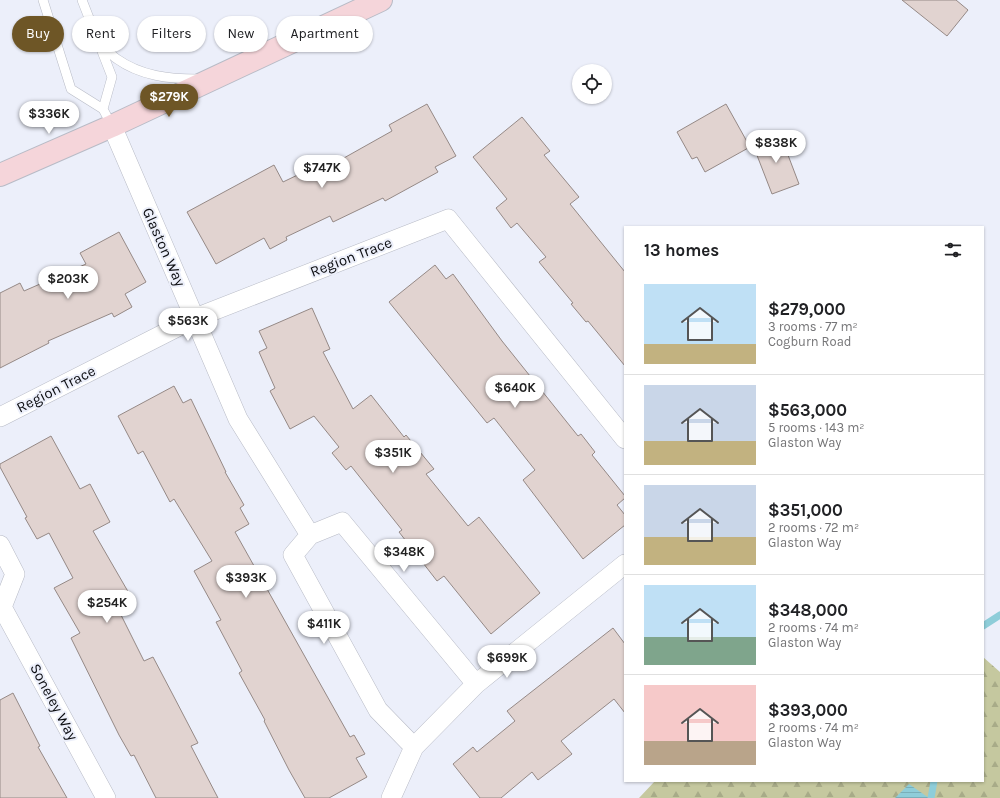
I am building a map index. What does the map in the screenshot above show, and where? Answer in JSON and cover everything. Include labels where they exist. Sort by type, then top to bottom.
[{"type":"street","points":[[0,175],[107,118],[211,79],[381,0]]},
{"type":"street","name":"Glaston Way","points":[[107,118],[238,420],[310,535]]},
{"type":"street","name":"Region Trace","points":[[0,417],[195,318],[448,219],[624,438]]},
{"type":"street","points":[[414,747],[378,710],[293,555],[310,535],[342,522],[476,684]]},
{"type":"street","name":"Soneley Way","points":[[0,545],[15,574],[1,606],[106,798]]},
{"type":"street","points":[[391,798],[414,747],[476,684],[624,565]]},
{"type":"lane","points":[[43,0],[71,89],[107,118]]},
{"type":"lane","points":[[82,0],[88,16]]},
{"type":"lane","points":[[102,52],[112,78],[107,118]]},
{"type":"lane","points":[[110,52],[116,59],[146,74],[175,79],[211,79]]},
{"type":"green space","points":[[984,658],[1000,672],[1000,798],[639,798],[654,782],[984,782]]},
{"type":"water","points":[[909,784],[929,798],[895,798]]},
{"type":"building","points":[[902,0],[956,0],[968,10],[947,36]]},
{"type":"building","points":[[427,104],[456,156],[435,167],[438,172],[385,201],[383,198],[333,222],[330,216],[286,237],[287,240],[270,249],[264,238],[216,264],[187,212],[274,165],[283,182],[333,158],[335,163],[392,131],[389,125]]},
{"type":"building","points":[[726,104],[750,147],[705,172],[697,157],[692,159],[677,132]]},
{"type":"building","points":[[522,117],[550,151],[544,155],[579,197],[570,204],[624,271],[624,365],[588,321],[586,322],[571,304],[573,303],[539,262],[546,257],[517,223],[511,228],[496,208],[507,199],[473,157]]},
{"type":"building","points":[[780,134],[799,184],[772,194],[753,145]]},
{"type":"building","points":[[119,232],[146,282],[125,294],[132,307],[114,317],[112,313],[48,341],[49,343],[0,368],[0,293],[20,283],[24,291],[86,264],[80,253]]},
{"type":"building","points":[[435,265],[446,279],[453,274],[502,341],[578,436],[581,434],[595,452],[592,455],[624,495],[624,499],[617,505],[624,514],[624,526],[583,559],[523,480],[535,470],[494,418],[487,423],[389,302]]},
{"type":"building","points":[[312,308],[330,349],[323,352],[353,409],[371,395],[404,437],[406,435],[434,469],[426,474],[468,526],[479,517],[540,593],[491,634],[444,576],[437,581],[399,532],[402,530],[351,466],[346,470],[332,453],[339,447],[314,416],[290,429],[270,391],[275,388],[259,352],[267,348],[259,331]]},
{"type":"building","points":[[174,386],[183,403],[191,399],[225,472],[244,505],[240,508],[249,524],[235,532],[350,737],[354,735],[365,754],[356,758],[367,777],[329,798],[305,798],[289,770],[264,721],[265,720],[239,673],[242,671],[216,622],[221,620],[194,571],[212,561],[174,499],[170,502],[143,451],[138,454],[118,416]]},
{"type":"building","points":[[51,436],[80,489],[90,484],[110,522],[93,531],[130,595],[115,603],[144,661],[153,657],[198,743],[191,746],[218,798],[156,798],[134,755],[131,756],[119,735],[71,638],[80,633],[54,588],[73,578],[49,533],[37,539],[0,467],[0,464]]},
{"type":"building","points":[[613,628],[624,643],[624,712],[614,699],[561,741],[572,754],[538,780],[532,772],[501,798],[480,798],[453,764],[473,747],[477,752],[515,721],[507,711]]},
{"type":"building","points":[[13,693],[40,746],[38,747],[67,798],[0,798],[0,700]]},
{"type":"waterway","points":[[984,625],[1000,615]]},
{"type":"waterway","points":[[931,798],[934,782]]}]
